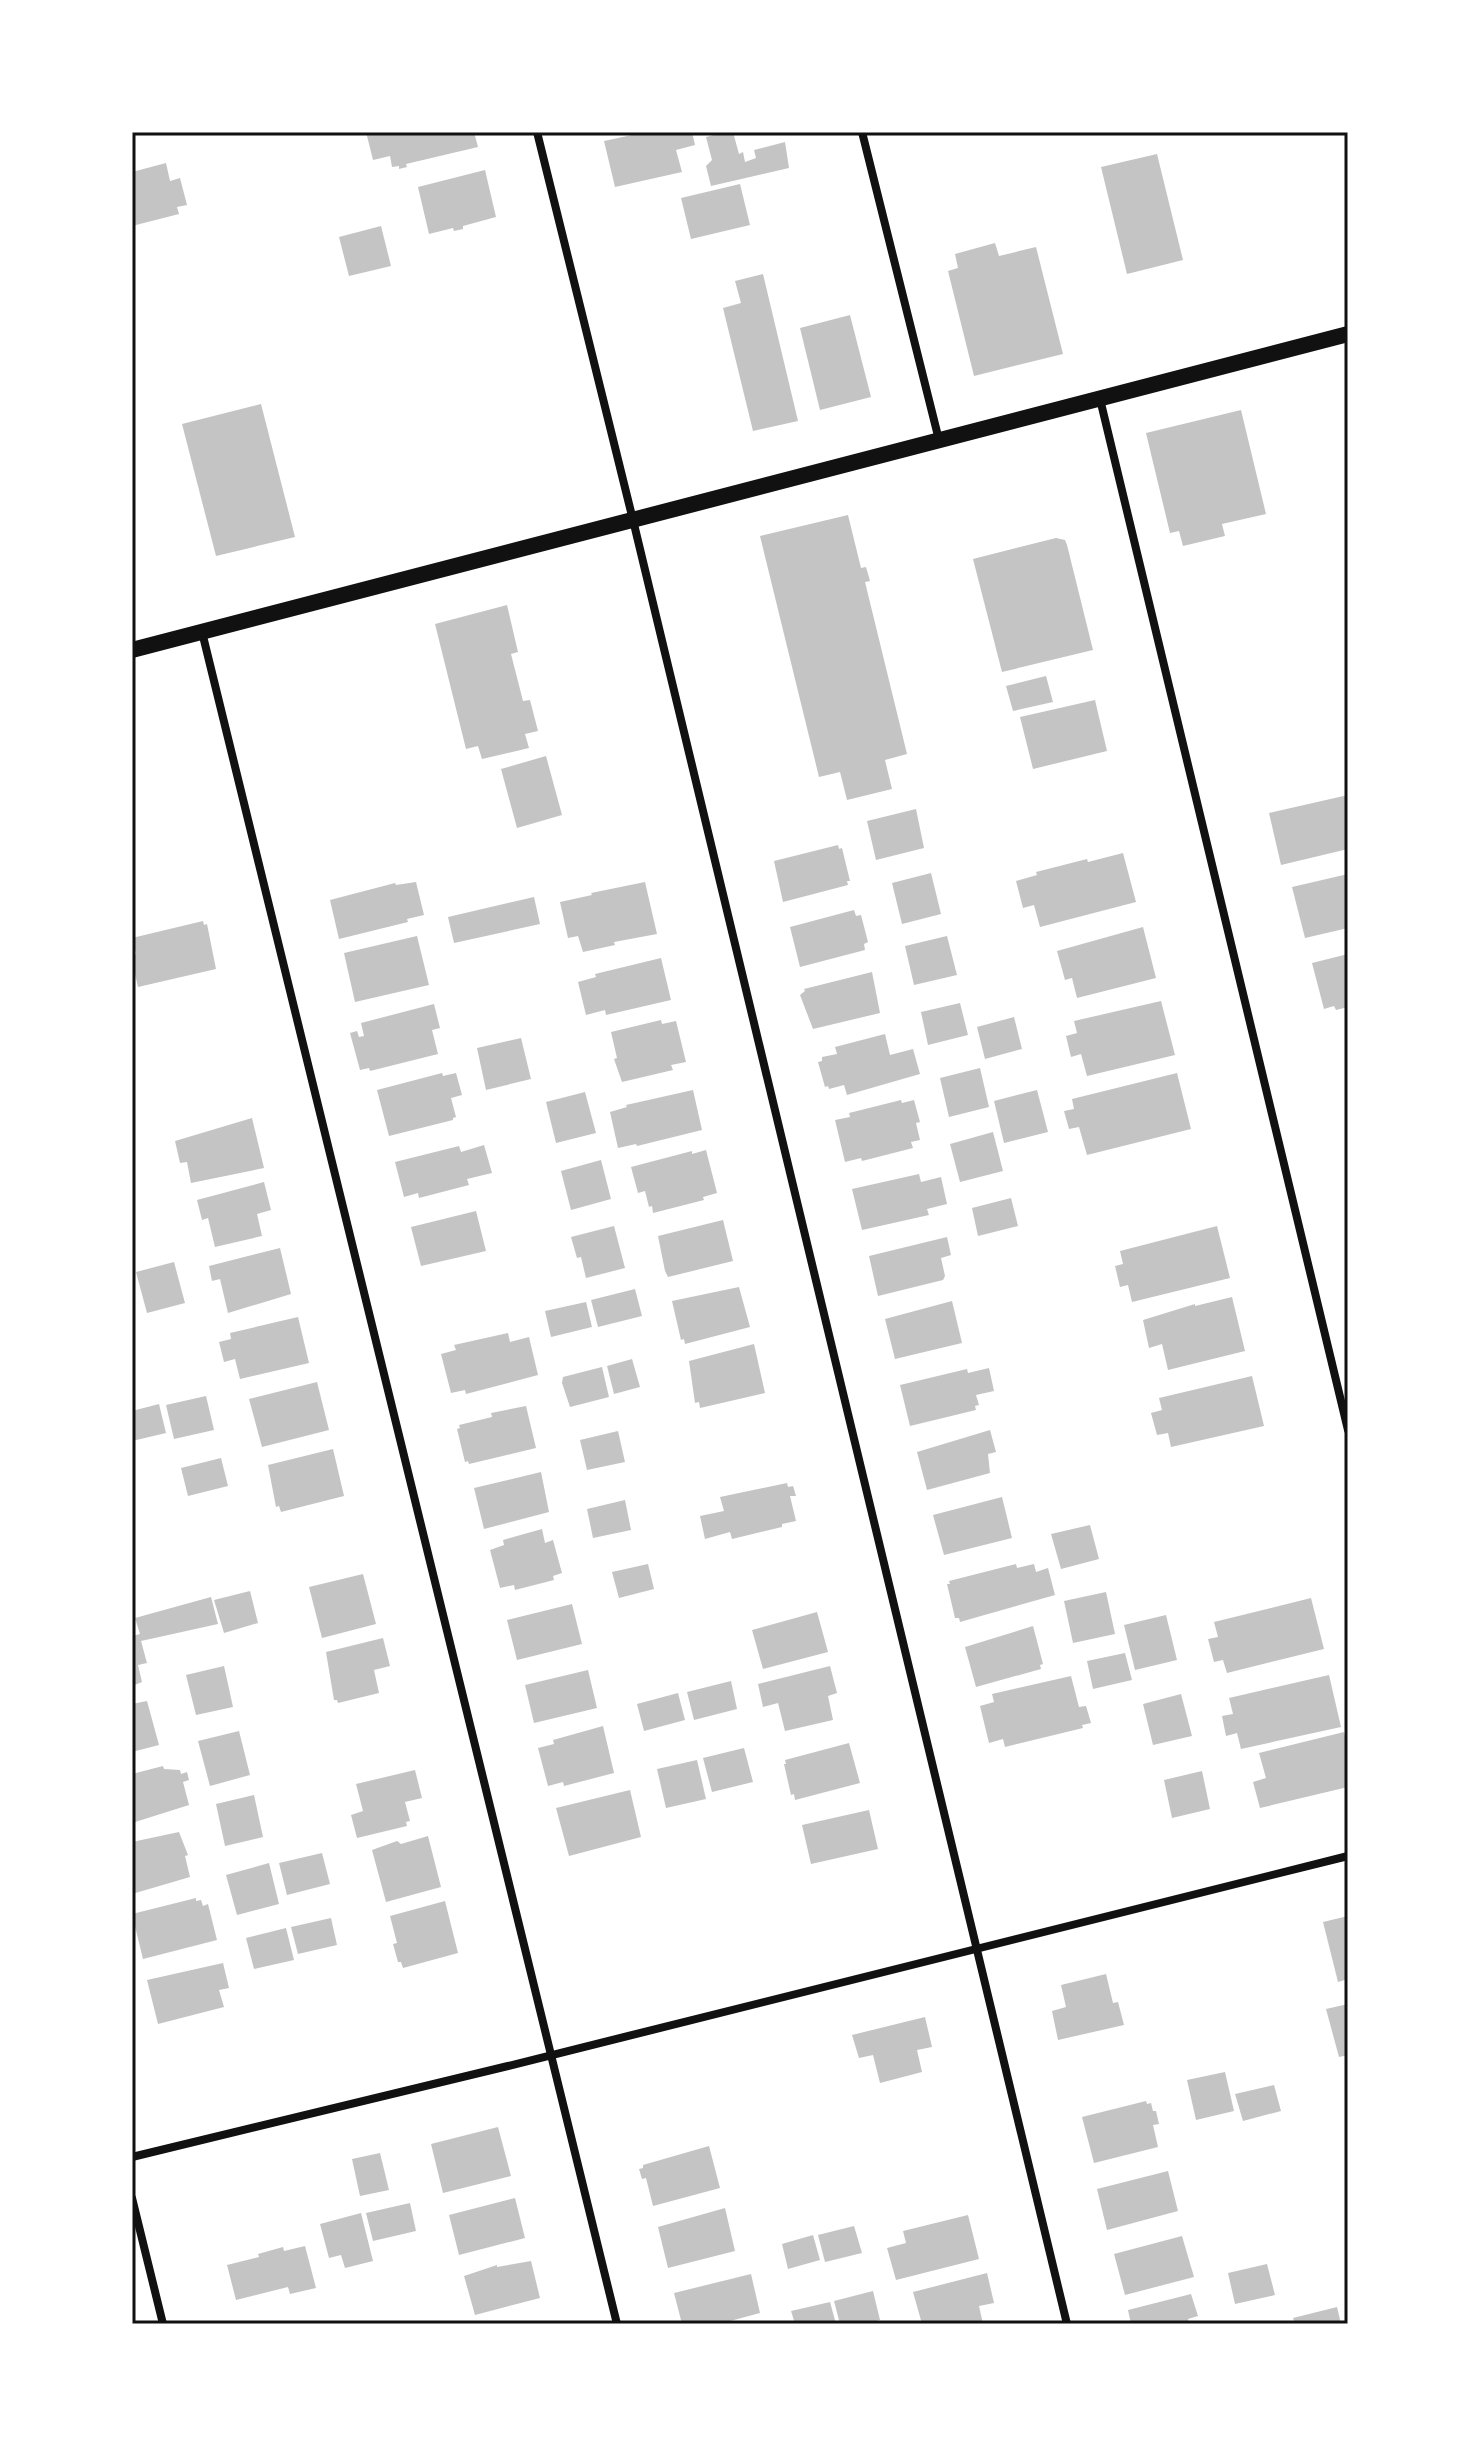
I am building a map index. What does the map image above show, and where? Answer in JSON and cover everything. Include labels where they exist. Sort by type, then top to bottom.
[{"type":"main road","points":[[132,650],[1348,334]]},
{"type":"street","points":[[537,132],[1067,2324]]},
{"type":"street","points":[[862,132],[939,440]]},
{"type":"street","points":[[1100,399],[1348,1430]]},
{"type":"street","points":[[202,632],[617,2324]]},
{"type":"street","points":[[132,2157],[551,2056],[1348,1856]]},
{"type":"street","points":[[132,2198],[163,2324]]},
{"type":"building","points":[[366,132],[474,132],[478,147],[406,164],[407,167],[399,169],[399,166],[392,167],[390,156],[373,160]]},
{"type":"building","points":[[646,132],[692,132],[695,145],[676,150],[682,172],[615,187],[604,141]]},
{"type":"building","points":[[733,132],[739,154],[743,152],[745,162],[756,158],[754,150],[785,142],[789,168],[711,186],[706,166],[712,160],[706,137]]},
{"type":"building","points":[[1157,154],[1183,260],[1127,274],[1101,167]]},
{"type":"building","points":[[166,163],[170,181],[180,178],[187,205],[177,207],[179,214],[132,226],[132,172]]},
{"type":"building","points":[[485,170],[496,217],[463,226],[463,229],[454,231],[453,228],[429,234],[418,187]]},
{"type":"building","points":[[740,184],[750,225],[691,239],[681,198]]},
{"type":"building","points":[[381,226],[391,266],[349,276],[339,237]]},
{"type":"building","points":[[995,243],[999,256],[1036,247],[1063,354],[974,376],[948,271],[958,268],[955,254]]},
{"type":"building","points":[[763,274],[798,421],[753,431],[723,308],[741,303],[735,281]]},
{"type":"building","points":[[850,315],[871,397],[820,410],[800,328]]},
{"type":"building","points":[[261,404],[295,537],[216,556],[182,424]]},
{"type":"building","points":[[1241,410],[1266,514],[1222,524],[1225,536],[1183,546],[1179,531],[1170,533],[1146,433]]},
{"type":"building","points":[[848,515],[861,568],[866,567],[870,581],[865,582],[907,754],[885,760],[892,789],[847,800],[840,772],[819,777],[760,536]]},
{"type":"building","points":[[1056,538],[1065,540],[1067,545],[1093,650],[1002,672],[973,559]]},
{"type":"building","points":[[507,605],[518,652],[511,654],[523,701],[530,700],[538,731],[525,734],[529,748],[482,759],[478,746],[466,749],[435,624]]},
{"type":"building","points":[[1046,676],[1053,702],[1013,711],[1006,686]]},
{"type":"building","points":[[1095,700],[1107,751],[1033,769],[1020,717]]},
{"type":"building","points":[[546,756],[562,815],[517,828],[501,769]]},
{"type":"building","points":[[1348,795],[1348,849],[1281,865],[1269,813]]},
{"type":"building","points":[[916,809],[924,848],[876,860],[867,821]]},
{"type":"building","points":[[838,845],[839,849],[842,848],[850,881],[847,881],[848,885],[783,902],[774,861]]},
{"type":"building","points":[[1123,853],[1136,902],[1040,927],[1034,905],[1023,908],[1016,881],[1037,875],[1036,872]]},
{"type":"building","points":[[931,873],[941,914],[902,924],[892,883]]},
{"type":"building","points":[[1348,874],[1348,928],[1305,938],[1292,887]]},
{"type":"building","points":[[416,882],[424,915],[339,939],[330,900],[395,883]]},
{"type":"building","points":[[645,882],[657,934],[583,952],[578,936],[568,938],[560,902]]},
{"type":"building","points":[[534,897],[540,924],[454,943],[448,917]]},
{"type":"building","points":[[854,910],[856,916],[861,915],[868,942],[864,944],[865,950],[800,967],[790,927]]},
{"type":"building","points":[[203,921],[204,925],[207,924],[216,969],[138,987],[132,961],[132,955],[136,954],[132,938]]},
{"type":"building","points":[[1143,927],[1156,978],[1077,998],[1072,978],[1065,980],[1057,951]]},
{"type":"building","points":[[417,936],[429,985],[355,1002],[344,953]]},
{"type":"building","points":[[947,936],[957,975],[914,985],[905,946]]},
{"type":"building","points":[[1348,954],[1348,1007],[1324,1009],[1312,963]]},
{"type":"building","points":[[661,958],[671,1000],[606,1015],[605,1010],[586,1015],[578,982],[596,977],[595,974]]},
{"type":"building","points":[[872,972],[880,1013],[813,1029],[800,995],[804,989]]},
{"type":"building","points":[[1161,1001],[1175,1055],[1087,1076],[1081,1054],[1071,1057],[1066,1036],[1077,1033],[1074,1021]]},
{"type":"building","points":[[960,1003],[968,1035],[928,1045],[921,1012]]},
{"type":"building","points":[[434,1004],[440,1028],[432,1030],[438,1054],[370,1071],[369,1068],[360,1070],[350,1033],[357,1031],[359,1037],[364,1036],[361,1023]]},
{"type":"building","points":[[1014,1017],[1022,1049],[985,1059],[977,1027]]},
{"type":"building","points":[[661,1020],[662,1024],[676,1021],[686,1062],[671,1065],[673,1070],[622,1082],[614,1059],[617,1058],[611,1032]]},
{"type":"building","points":[[885,1034],[890,1055],[913,1049],[920,1074],[847,1095],[844,1085],[829,1089],[825,1087],[818,1062],[822,1061],[822,1057],[837,1054],[835,1047]]},
{"type":"building","points":[[521,1038],[531,1079],[486,1090],[477,1048]]},
{"type":"building","points":[[980,1068],[989,1107],[949,1117],[940,1078]]},
{"type":"building","points":[[442,1073],[443,1076],[456,1073],[462,1095],[451,1098],[456,1117],[389,1136],[377,1090]]},
{"type":"building","points":[[1177,1073],[1191,1129],[1087,1155],[1079,1127],[1069,1129],[1064,1111],[1074,1109],[1072,1099]]},
{"type":"building","points":[[693,1090],[702,1130],[618,1148],[610,1112],[626,1105]]},
{"type":"building","points":[[1037,1090],[1048,1132],[1004,1143],[994,1101]]},
{"type":"building","points":[[585,1092],[596,1133],[556,1143],[546,1102]]},
{"type":"building","points":[[901,1100],[902,1103],[914,1100],[920,1122],[916,1123],[920,1140],[911,1142],[913,1148],[862,1161],[861,1158],[845,1162],[835,1120],[850,1117],[849,1113]]},
{"type":"building","points":[[252,1118],[264,1168],[191,1183],[187,1162],[180,1163],[175,1141]]},
{"type":"building","points":[[993,1132],[1003,1171],[960,1182],[950,1144]]},
{"type":"building","points":[[484,1145],[492,1173],[467,1179],[469,1185],[419,1198],[418,1193],[404,1197],[395,1162],[459,1146],[461,1152]]},
{"type":"building","points":[[706,1150],[717,1193],[703,1197],[704,1200],[653,1213],[645,1191],[638,1193],[631,1167]]},
{"type":"building","points":[[601,1160],[611,1199],[571,1210],[561,1171]]},
{"type":"building","points":[[919,1174],[921,1182],[941,1177],[947,1204],[927,1209],[929,1215],[862,1230],[852,1189]]},
{"type":"building","points":[[264,1182],[271,1210],[257,1214],[262,1236],[215,1247],[208,1218],[202,1220],[197,1200]]},
{"type":"building","points":[[1011,1198],[1018,1226],[978,1236],[972,1208]]},
{"type":"building","points":[[476,1211],[486,1251],[421,1266],[411,1227]]},
{"type":"building","points":[[723,1220],[733,1261],[668,1277],[658,1236]]},
{"type":"building","points":[[614,1226],[625,1268],[586,1278],[581,1257],[577,1258],[571,1237]]},
{"type":"building","points":[[1217,1226],[1230,1278],[1132,1302],[1128,1285],[1120,1287],[1115,1266],[1123,1264],[1120,1251]]},
{"type":"building","points":[[947,1237],[951,1255],[941,1258],[943,1280],[878,1296],[869,1256]]},
{"type":"building","points":[[280,1248],[291,1294],[228,1313],[220,1279],[212,1281],[209,1266]]},
{"type":"building","points":[[174,1262],[185,1303],[147,1313],[136,1272]]},
{"type":"building","points":[[739,1287],[750,1327],[685,1344],[684,1339],[681,1340],[672,1301]]},
{"type":"building","points":[[635,1289],[642,1316],[598,1327],[591,1300]]},
{"type":"building","points":[[1232,1297],[1245,1351],[1168,1370],[1162,1344],[1149,1348],[1143,1320],[1195,1304]]},
{"type":"building","points":[[952,1301],[962,1343],[895,1359],[885,1319]]},
{"type":"building","points":[[586,1302],[592,1327],[551,1337],[545,1311]]},
{"type":"building","points":[[298,1317],[309,1363],[240,1379],[235,1359],[224,1362],[219,1342],[231,1339],[230,1333]]},
{"type":"building","points":[[508,1333],[510,1342],[529,1337],[538,1375],[466,1394],[465,1390],[451,1393],[441,1354],[456,1350],[454,1345]]},
{"type":"building","points":[[754,1344],[765,1393],[700,1408],[699,1402],[695,1403],[689,1361]]},
{"type":"building","points":[[632,1359],[640,1387],[614,1394],[607,1366]]},
{"type":"building","points":[[602,1367],[609,1397],[570,1407],[563,1377]]},
{"type":"building","points":[[989,1368],[994,1391],[976,1395],[979,1405],[975,1406],[976,1410],[910,1426],[900,1385],[967,1369],[968,1373]]},
{"type":"building","points":[[1252,1376],[1264,1426],[1171,1447],[1168,1433],[1157,1435],[1151,1413],[1162,1410],[1159,1398]]},
{"type":"building","points":[[317,1382],[329,1430],[262,1447],[249,1399]]},
{"type":"building","points":[[206,1396],[214,1430],[174,1439],[166,1405]]},
{"type":"building","points":[[159,1404],[166,1433],[132,1441],[132,1411]]},
{"type":"building","points":[[526,1406],[536,1448],[469,1464],[465,1462],[457,1429],[459,1425],[492,1417],[491,1413]]},
{"type":"building","points":[[990,1430],[996,1452],[988,1454],[990,1473],[927,1490],[917,1452]]},
{"type":"building","points":[[618,1431],[625,1462],[587,1470],[580,1440]]},
{"type":"building","points":[[333,1449],[344,1496],[281,1512],[279,1506],[276,1507],[268,1465]]},
{"type":"building","points":[[221,1458],[228,1486],[188,1496],[181,1468]]},
{"type":"building","points":[[541,1472],[549,1512],[484,1529],[474,1488]]},
{"type":"building","points":[[787,1483],[788,1487],[793,1486],[796,1496],[790,1496],[796,1521],[732,1539],[730,1532],[705,1539],[700,1516],[724,1511],[720,1497]]},
{"type":"building","points":[[1002,1497],[1012,1538],[944,1555],[933,1515]]},
{"type":"building","points":[[625,1500],[631,1530],[593,1538],[587,1509]]},
{"type":"building","points":[[1090,1525],[1099,1559],[1061,1569],[1051,1534]]},
{"type":"building","points":[[542,1529],[545,1543],[553,1540],[562,1573],[553,1576],[554,1580],[515,1590],[514,1585],[500,1588],[490,1550],[504,1545],[503,1540]]},
{"type":"building","points":[[648,1564],[654,1589],[619,1598],[612,1572]]},
{"type":"building","points":[[1016,1564],[1017,1568],[1034,1564],[1036,1572],[1048,1568],[1055,1595],[960,1622],[959,1618],[955,1618],[947,1584],[950,1584],[949,1581]]},
{"type":"building","points":[[363,1574],[376,1624],[322,1638],[309,1587]]},
{"type":"building","points":[[250,1591],[258,1623],[224,1633],[214,1600]]},
{"type":"building","points":[[1106,1592],[1115,1634],[1073,1643],[1064,1601]]},
{"type":"building","points":[[211,1597],[218,1624],[141,1641],[147,1663],[138,1665],[142,1682],[132,1686],[132,1636],[140,1634],[135,1618]]},
{"type":"building","points":[[1311,1598],[1324,1649],[1227,1673],[1223,1660],[1214,1662],[1208,1639],[1218,1637],[1214,1622]]},
{"type":"building","points":[[572,1604],[582,1644],[517,1660],[507,1620]]},
{"type":"building","points":[[817,1612],[828,1652],[763,1669],[752,1630]]},
{"type":"building","points":[[1166,1615],[1177,1660],[1135,1670],[1124,1625]]},
{"type":"building","points":[[1033,1626],[1043,1664],[1040,1665],[1041,1669],[976,1687],[965,1647]]},
{"type":"building","points":[[383,1638],[390,1666],[374,1670],[379,1693],[338,1703],[334,1700],[326,1652]]},
{"type":"building","points":[[1125,1653],[1132,1680],[1093,1689],[1087,1661]]},
{"type":"building","points":[[224,1666],[233,1707],[196,1715],[186,1675]]},
{"type":"building","points":[[830,1666],[837,1693],[828,1696],[833,1720],[785,1731],[778,1703],[763,1707],[758,1684]]},
{"type":"building","points":[[588,1670],[597,1708],[534,1723],[525,1685]]},
{"type":"building","points":[[1329,1675],[1341,1727],[1241,1749],[1237,1733],[1226,1736],[1222,1716],[1233,1714],[1229,1698]]},
{"type":"building","points":[[1071,1676],[1079,1707],[1086,1706],[1091,1723],[1082,1725],[1083,1728],[1005,1747],[1003,1739],[989,1743],[980,1706],[994,1702],[992,1694]]},
{"type":"building","points":[[731,1681],[737,1709],[694,1720],[687,1692]]},
{"type":"building","points":[[678,1693],[685,1720],[644,1731],[637,1704]]},
{"type":"building","points":[[1181,1694],[1192,1736],[1153,1745],[1143,1704]]},
{"type":"building","points":[[147,1701],[159,1745],[132,1752],[132,1704]]},
{"type":"building","points":[[603,1726],[614,1773],[564,1786],[563,1782],[548,1786],[538,1748],[554,1744],[553,1740]]},
{"type":"building","points":[[239,1731],[250,1775],[210,1786],[198,1741]]},
{"type":"building","points":[[1344,1732],[1348,1748],[1348,1787],[1260,1808],[1253,1782],[1266,1778],[1259,1753]]},
{"type":"building","points":[[849,1743],[860,1783],[795,1800],[794,1794],[791,1795],[785,1760]]},
{"type":"building","points":[[744,1748],[753,1782],[712,1792],[703,1758]]},
{"type":"building","points":[[697,1760],[706,1799],[666,1808],[657,1769]]},
{"type":"building","points":[[163,1766],[164,1769],[180,1770],[181,1774],[187,1772],[189,1780],[183,1782],[189,1805],[132,1823],[132,1774]]},
{"type":"building","points":[[415,1770],[422,1798],[405,1802],[410,1821],[406,1822],[407,1826],[357,1838],[351,1815],[363,1811],[356,1784]]},
{"type":"building","points":[[1202,1771],[1210,1809],[1172,1818],[1164,1780]]},
{"type":"building","points":[[630,1790],[641,1837],[569,1856],[556,1808]]},
{"type":"building","points":[[254,1795],[263,1837],[225,1846],[216,1804]]},
{"type":"building","points":[[869,1810],[878,1849],[811,1864],[802,1825]]},
{"type":"building","points":[[179,1832],[188,1855],[185,1856],[190,1877],[132,1894],[132,1842]]},
{"type":"building","points":[[428,1836],[441,1887],[386,1902],[372,1850],[397,1841],[401,1844]]},
{"type":"building","points":[[322,1853],[330,1884],[287,1895],[279,1863]]},
{"type":"building","points":[[269,1863],[279,1904],[237,1915],[226,1875]]},
{"type":"building","points":[[196,1898],[196,1901],[201,1900],[203,1906],[208,1904],[217,1940],[143,1959],[132,1914]]},
{"type":"building","points":[[445,1901],[458,1953],[403,1968],[393,1944],[397,1943],[390,1916]]},
{"type":"building","points":[[1348,1916],[1348,1979],[1338,1982],[1323,1922]]},
{"type":"building","points":[[331,1918],[337,1945],[298,1954],[291,1927]]},
{"type":"building","points":[[286,1928],[294,1960],[254,1969],[246,1938]]},
{"type":"building","points":[[223,1963],[229,1988],[219,1990],[224,2007],[158,2024],[147,1980]]},
{"type":"building","points":[[1106,1974],[1113,2003],[1118,2002],[1124,2025],[1058,2040],[1052,2011],[1066,2007],[1061,1985]]},
{"type":"building","points":[[1348,2004],[1348,2055],[1339,2057],[1326,2009]]},
{"type":"building","points":[[925,2017],[932,2047],[917,2050],[922,2072],[880,2083],[873,2055],[859,2058],[852,2035]]},
{"type":"building","points":[[1225,2072],[1234,2111],[1196,2120],[1187,2080]]},
{"type":"building","points":[[1274,2085],[1281,2111],[1243,2121],[1235,2094]]},
{"type":"building","points":[[1146,2101],[1156,2111],[1159,2124],[1153,2125],[1158,2147],[1094,2163],[1082,2117]]},
{"type":"building","points":[[498,2127],[511,2176],[443,2193],[431,2144]]},
{"type":"building","points":[[709,2146],[720,2188],[653,2206],[646,2178],[642,2179],[639,2169],[643,2165]]},
{"type":"building","points":[[380,2153],[389,2190],[360,2196],[352,2159]]},
{"type":"building","points":[[1168,2171],[1178,2211],[1107,2230],[1097,2189]]},
{"type":"building","points":[[515,2198],[525,2238],[459,2255],[449,2215]]},
{"type":"building","points":[[410,2203],[416,2231],[373,2241],[366,2213]]},
{"type":"building","points":[[725,2208],[735,2251],[668,2268],[658,2227]]},
{"type":"building","points":[[361,2213],[373,2261],[345,2268],[341,2255],[329,2258],[320,2224]]},
{"type":"building","points":[[968,2215],[979,2259],[896,2280],[887,2248],[906,2243],[903,2231]]},
{"type":"building","points":[[854,2226],[862,2253],[825,2262],[818,2235]]},
{"type":"building","points":[[813,2235],[820,2260],[788,2269],[782,2244]]},
{"type":"building","points":[[1182,2236],[1194,2277],[1125,2295],[1114,2254]]},
{"type":"building","points":[[305,2246],[316,2288],[290,2294],[288,2287],[236,2300],[227,2265],[283,2247],[284,2251]]},
{"type":"building","points":[[531,2261],[540,2298],[475,2315],[464,2276],[497,2265]]},
{"type":"building","points":[[1267,2264],[1275,2295],[1235,2304],[1228,2273]]},
{"type":"building","points":[[987,2273],[994,2303],[979,2306],[983,2324],[922,2324],[913,2292]]},
{"type":"building","points":[[751,2274],[760,2313],[719,2324],[682,2324],[674,2293]]},
{"type":"building","points":[[873,2291],[880,2320],[865,2324],[840,2324],[834,2301]]},
{"type":"building","points":[[1191,2294],[1198,2316],[1188,2319],[1189,2324],[1131,2324],[1128,2310]]},
{"type":"building","points":[[830,2302],[836,2324],[795,2324],[791,2311]]},
{"type":"building","points":[[1337,2307],[1341,2324],[1295,2324],[1293,2318]]}]
